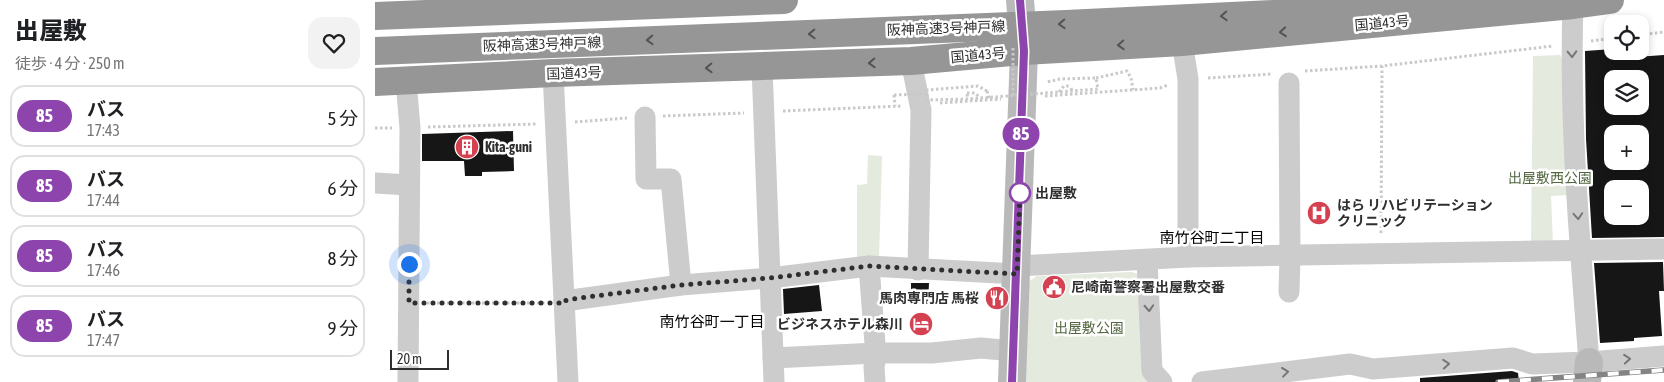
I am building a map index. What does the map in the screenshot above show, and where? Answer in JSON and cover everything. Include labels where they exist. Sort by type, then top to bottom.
[{"type":"highway","points":[[375,14],[681,0]]},
{"type":"highway","points":[[375,14],[783,0]]},
{"type":"highway","name":"阪神高速3号神戸線","points":[[375,51],[1066,24],[1518,0]]},
{"type":"highway","name":"国道43号","points":[[375,82],[553,73],[911,62],[1024,51],[1182,42],[1610,0]]},
{"type":"street","points":[[1013,382],[1024,51],[1021,0]]},
{"type":"street","points":[[1573,5],[1575,185],[1588,372]]},
{"type":"street","points":[[1182,42],[1188,79],[1188,257]]},
{"type":"street","points":[[911,62],[921,110],[918,270]]},
{"type":"street","points":[[763,67],[774,382]]},
{"type":"street","points":[[553,73],[568,382]]},
{"type":"street","points":[[1289,76],[1289,292]]},
{"type":"street","points":[[406,81],[410,128],[408,382]]},
{"type":"street","points":[[645,117],[646,179],[671,179],[681,285]]},
{"type":"street","points":[[375,183],[409,184]]},
{"type":"street","points":[[564,302],[681,285],[770,278],[869,266],[918,270],[1017,270],[1188,257],[1664,249]]},
{"type":"street","points":[[1147,260],[1152,371],[1162,382]]},
{"type":"street","points":[[869,266],[876,353],[874,367],[875,382]]},
{"type":"street","points":[[773,358],[876,353],[932,353],[981,348],[1013,351]]},
{"type":"street","points":[[1202,382],[1349,364],[1373,369],[1513,358],[1532,364],[1588,372],[1664,356]]},
{"type":"path","points":[[1649,34],[1664,32]]},
{"type":"path","points":[[1160,88],[1188,79],[1289,76],[1604,39]]},
{"type":"path","points":[[1381,254],[1382,66]]},
{"type":"path","points":[[1047,82],[1060,79],[1096,78],[1127,72],[1131,78],[1133,90]]},
{"type":"path","points":[[990,100],[987,91],[978,86],[927,90],[927,100],[968,99],[980,98],[1059,92],[1071,88],[1098,89],[1096,78]]},
{"type":"path","points":[[968,99],[967,93],[975,92],[980,98]]},
{"type":"path","points":[[895,106],[894,95],[927,94]]},
{"type":"path","points":[[409,303],[564,302]]},
{"type":"green space","name":"出屋敷西公園","points":[[1560,55],[1564,62],[1568,195],[1551,196],[1553,243],[1531,244],[1533,56]]},
{"type":"green space","points":[[868,155],[882,156],[879,260],[857,260],[857,185],[867,184]]},
{"type":"green space","name":"出屋敷公園","points":[[1132,272],[1138,274],[1152,382],[1023,382],[1028,282],[1037,276]]},
{"type":"building","points":[[1604,50],[1604,60],[1649,60],[1649,56],[1664,55],[1664,237],[1592,238],[1586,139],[1585,51]]},
{"type":"building","name":"Kita-guni","points":[[513,131],[514,171],[482,172],[482,176],[465,176],[464,161],[422,161],[422,134]]},
{"type":"building","points":[[1663,262],[1664,291],[1659,291],[1662,336],[1634,338],[1634,341],[1600,343],[1594,263]]},
{"type":"building","points":[[911,283],[929,283],[928,304],[911,303]]},
{"type":"building","points":[[819,285],[822,311],[784,314],[783,289]]},
{"type":"building","points":[[1512,371],[1518,373],[1519,382],[1420,382],[1420,378]]},
{"type":"railway","points":[[1498,382],[1664,370]]},
{"type":"bus line","name":"85","points":[[1012,382],[1024,51],[1020,0]]},
{"type":"place","name":"Kita-guni","points":[[467,147]]},
{"type":"place","name":"出屋敷","points":[[1020,193]]},
{"type":"place","name":"はら リハビリテーション クリニック","points":[[1319,213]]},
{"type":"place","name":"尼崎南警察署出屋敷交番","points":[[1054,287]]},
{"type":"place","name":"馬肉専門店 馬桜","points":[[997,298]]},
{"type":"place","name":"ビジネスホテル森川","points":[[921,324]]},
{"type":"district","name":"南竹谷町二丁目","points":[[1212,238]]},
{"type":"district","name":"南竹谷町一丁目","points":[[712,322]]},
{"type":"route","points":[[409,264],[409,303],[564,303],[564,301],[572,299],[681,285],[770,278],[869,266],[1017,274],[1020,193]]}]
